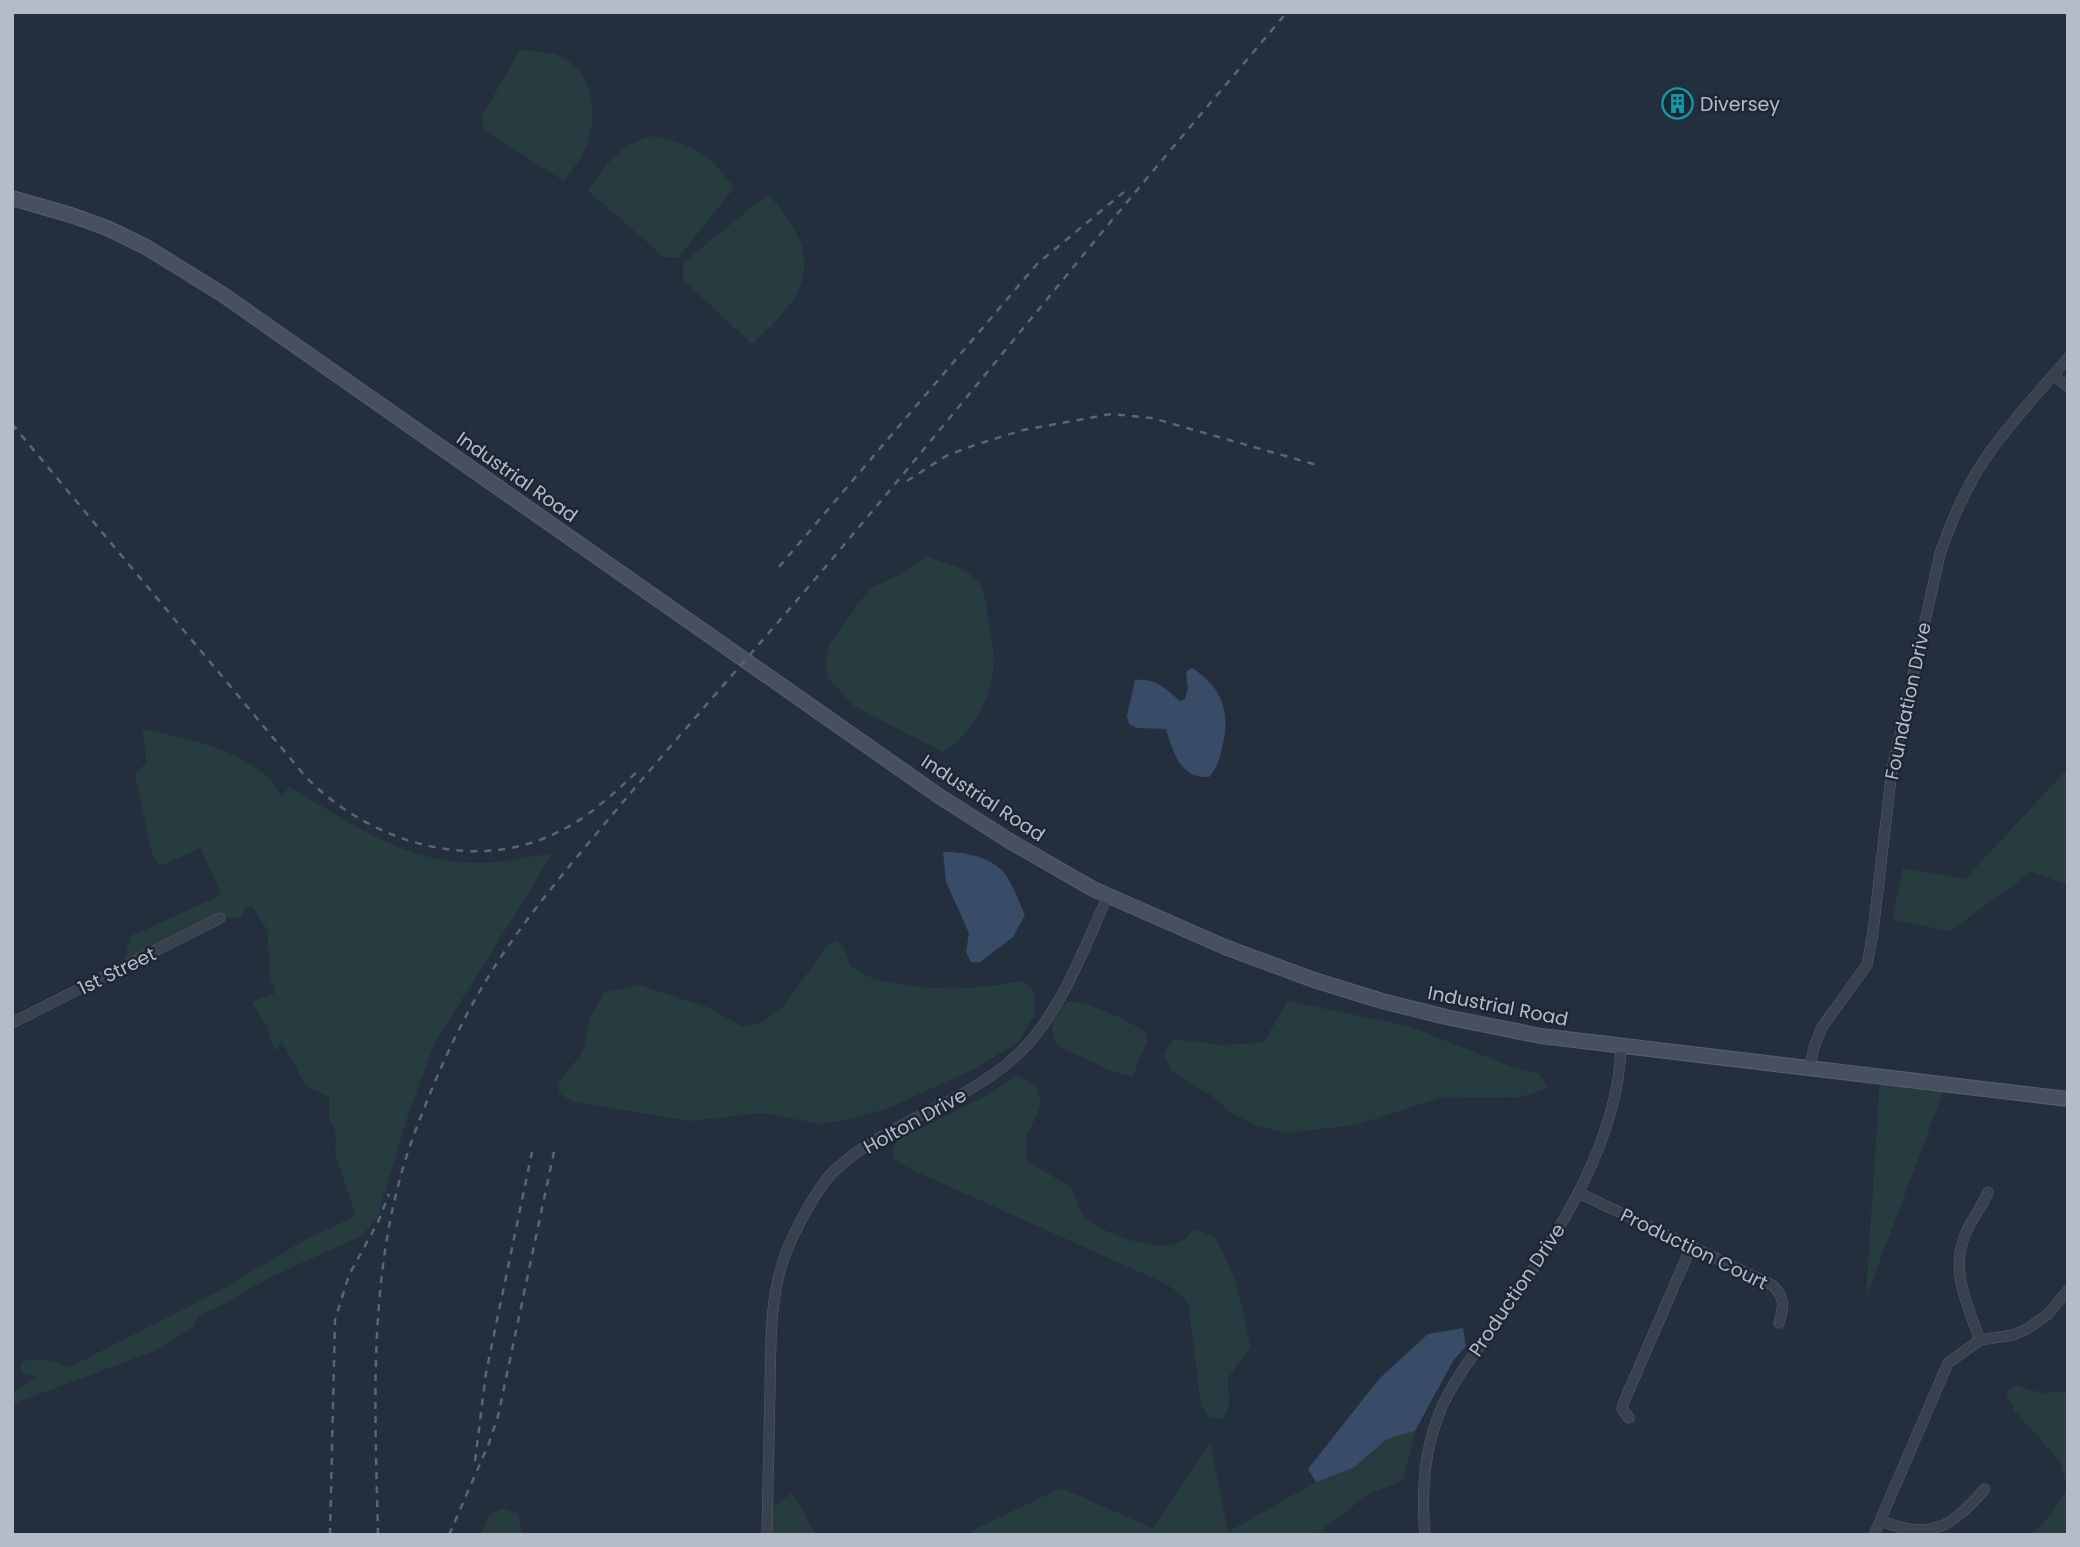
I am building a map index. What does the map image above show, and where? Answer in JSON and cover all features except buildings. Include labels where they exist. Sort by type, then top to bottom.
[{"type":"main road","name":"Industrial Road","points":[[12,198],[104,227],[146,247],[222,294],[939,796],[1008,840],[1108,896],[1225,947],[1314,979],[1382,1000],[1510,1030],[1621,1046],[2068,1099]]},
{"type":"street","name":"Foundation Drive","points":[[1810,1067],[1814,1046],[1822,1027],[1867,965],[1892,770],[1940,554],[1950,527],[1983,463],[2068,358]]},
{"type":"street","points":[[2053,375],[2068,387]]},
{"type":"street","name":"Holton Drive","points":[[767,1535],[772,1315],[782,1266],[800,1223],[834,1171],[879,1137],[979,1085],[1017,1055],[1042,1026],[1059,997],[1108,896]]},
{"type":"street","name":"1st Street","points":[[12,1023],[220,918]]},
{"type":"street","name":"Production Drive","points":[[1425,1535],[1424,1477],[1440,1411],[1458,1377],[1549,1246],[1579,1193],[1610,1110],[1621,1067],[1621,1046]]},
{"type":"street","points":[[1980,1340],[1960,1281],[1959,1261],[1965,1234],[1989,1192]]},
{"type":"street","name":"Production Court","points":[[1579,1193],[1772,1285],[1780,1292],[1783,1306],[1779,1322]]},
{"type":"street","points":[[1629,1418],[1622,1409],[1623,1404],[1691,1247]]},
{"type":"street","points":[[1874,1535],[1941,1375],[1956,1355],[1980,1340],[2013,1335],[2027,1329],[2048,1314],[2068,1290]]},
{"type":"street","points":[[1881,1521],[1903,1530],[1928,1530],[1956,1519],[1985,1489]]},
{"type":"green space","points":[[520,50],[548,53],[563,58],[573,65],[587,84],[592,108],[590,132],[583,154],[564,181],[484,130],[482,116]]},
{"type":"green space","points":[[652,136],[700,152],[717,166],[734,188],[679,257],[664,257],[588,191],[614,156],[630,145]]},
{"type":"green space","points":[[768,194],[786,216],[798,237],[804,255],[804,273],[788,307],[752,344],[683,280],[683,263]]},
{"type":"green space","points":[[927,557],[962,569],[979,583],[986,603],[994,653],[990,687],[979,713],[963,735],[943,752],[854,706],[828,678],[826,662],[829,645],[869,589],[897,576]]},
{"type":"green space","points":[[143,729],[226,752],[256,767],[269,778],[282,796],[289,787],[378,838],[425,856],[477,863],[553,853],[435,1043],[409,1112],[377,1217],[363,1235],[269,1278],[199,1315],[194,1327],[152,1352],[12,1404],[12,1392],[38,1377],[22,1373],[21,1363],[40,1360],[70,1367],[219,1291],[305,1240],[356,1216],[335,1154],[336,1133],[329,1117],[329,1097],[306,1086],[281,1040],[274,1051],[267,1026],[252,1002],[275,993],[269,973],[268,931],[253,907],[244,907],[242,917],[220,918],[132,963],[125,956],[131,936],[221,895],[201,848],[160,866],[153,857],[135,776],[146,762]]},
{"type":"green space","points":[[2068,768],[2068,885],[2031,872],[1950,931],[1892,920],[1903,868],[1965,879]]},
{"type":"green space","points":[[836,940],[844,948],[850,966],[868,976],[897,984],[950,988],[1022,981],[1034,991],[1036,1013],[1017,1043],[976,1068],[889,1108],[846,1120],[821,1124],[762,1113],[691,1121],[573,1102],[559,1093],[558,1083],[583,1051],[591,1016],[605,992],[640,985],[707,1007],[741,1026],[761,1023],[781,1009],[826,948]]},
{"type":"green space","points":[[1288,1001],[1408,1026],[1510,1066],[1539,1074],[1548,1088],[1520,1097],[1440,1098],[1355,1125],[1287,1133],[1255,1125],[1232,1113],[1211,1095],[1171,1070],[1164,1053],[1174,1039],[1220,1045],[1263,1043]]},
{"type":"green space","points":[[1067,1002],[1097,1008],[1146,1032],[1147,1041],[1133,1076],[1106,1069],[1060,1046],[1052,1029],[1059,1011]]},
{"type":"green space","points":[[1018,1075],[1037,1088],[1041,1105],[1026,1138],[1026,1159],[1071,1189],[1080,1211],[1089,1221],[1113,1234],[1155,1245],[1180,1242],[1193,1229],[1214,1236],[1238,1290],[1250,1347],[1228,1378],[1229,1407],[1222,1419],[1210,1418],[1201,1405],[1188,1304],[1180,1293],[1162,1282],[910,1169],[894,1159],[892,1148],[899,1139],[980,1099]]},
{"type":"green space","points":[[1880,1076],[1946,1085],[1866,1298]]},
{"type":"green space","points":[[2015,1385],[2042,1393],[2068,1391],[2068,1535],[2032,1535],[2052,1514],[2067,1487],[2060,1462],[2014,1410],[2006,1393]]},
{"type":"green space","points":[[1415,1431],[1403,1481],[1370,1493],[1315,1535],[972,1535],[971,1531],[1061,1488],[1153,1528],[1210,1443],[1228,1532],[1316,1482],[1353,1468],[1387,1439]]},
{"type":"green space","points":[[792,1493],[816,1535],[767,1535],[768,1510]]},
{"type":"green space","points":[[502,1508],[518,1515],[524,1535],[479,1535],[489,1516]]},
{"type":"water","points":[[1192,668],[1211,684],[1225,713],[1222,748],[1209,777],[1199,776],[1184,768],[1175,754],[1166,729],[1137,728],[1129,724],[1127,716],[1135,680],[1155,682],[1180,701],[1185,699],[1188,688],[1186,672]]},
{"type":"water","points":[[943,852],[977,856],[999,868],[1011,884],[1025,915],[1013,937],[980,962],[971,962],[966,952],[969,933],[946,882]]},
{"type":"water","points":[[1463,1328],[1466,1346],[1453,1361],[1415,1431],[1387,1439],[1353,1468],[1316,1482],[1308,1469],[1379,1379],[1428,1334]]},
{"type":"railway","points":[[378,1535],[377,1337],[387,1239],[411,1143],[453,1042],[484,984],[528,918],[578,856],[858,529],[1287,12]]},
{"type":"railway","points":[[779,567],[1037,264],[1124,192]]},
{"type":"railway","points":[[907,481],[946,456],[972,446],[1023,430],[1111,414],[1152,418],[1317,465]]},
{"type":"railway","points":[[12,424],[305,776],[330,799],[358,818],[388,833],[421,844],[454,850],[488,851],[522,846],[554,834],[588,814],[639,770]]},
{"type":"railway","points":[[449,1535],[498,1416],[555,1147]]},
{"type":"railway","points":[[475,1461],[486,1373],[532,1152]]},
{"type":"railway","points":[[330,1535],[335,1320],[349,1275],[378,1222],[389,1194]]},
{"type":"place","name":"Diversey","points":[[1677,104]]}]
